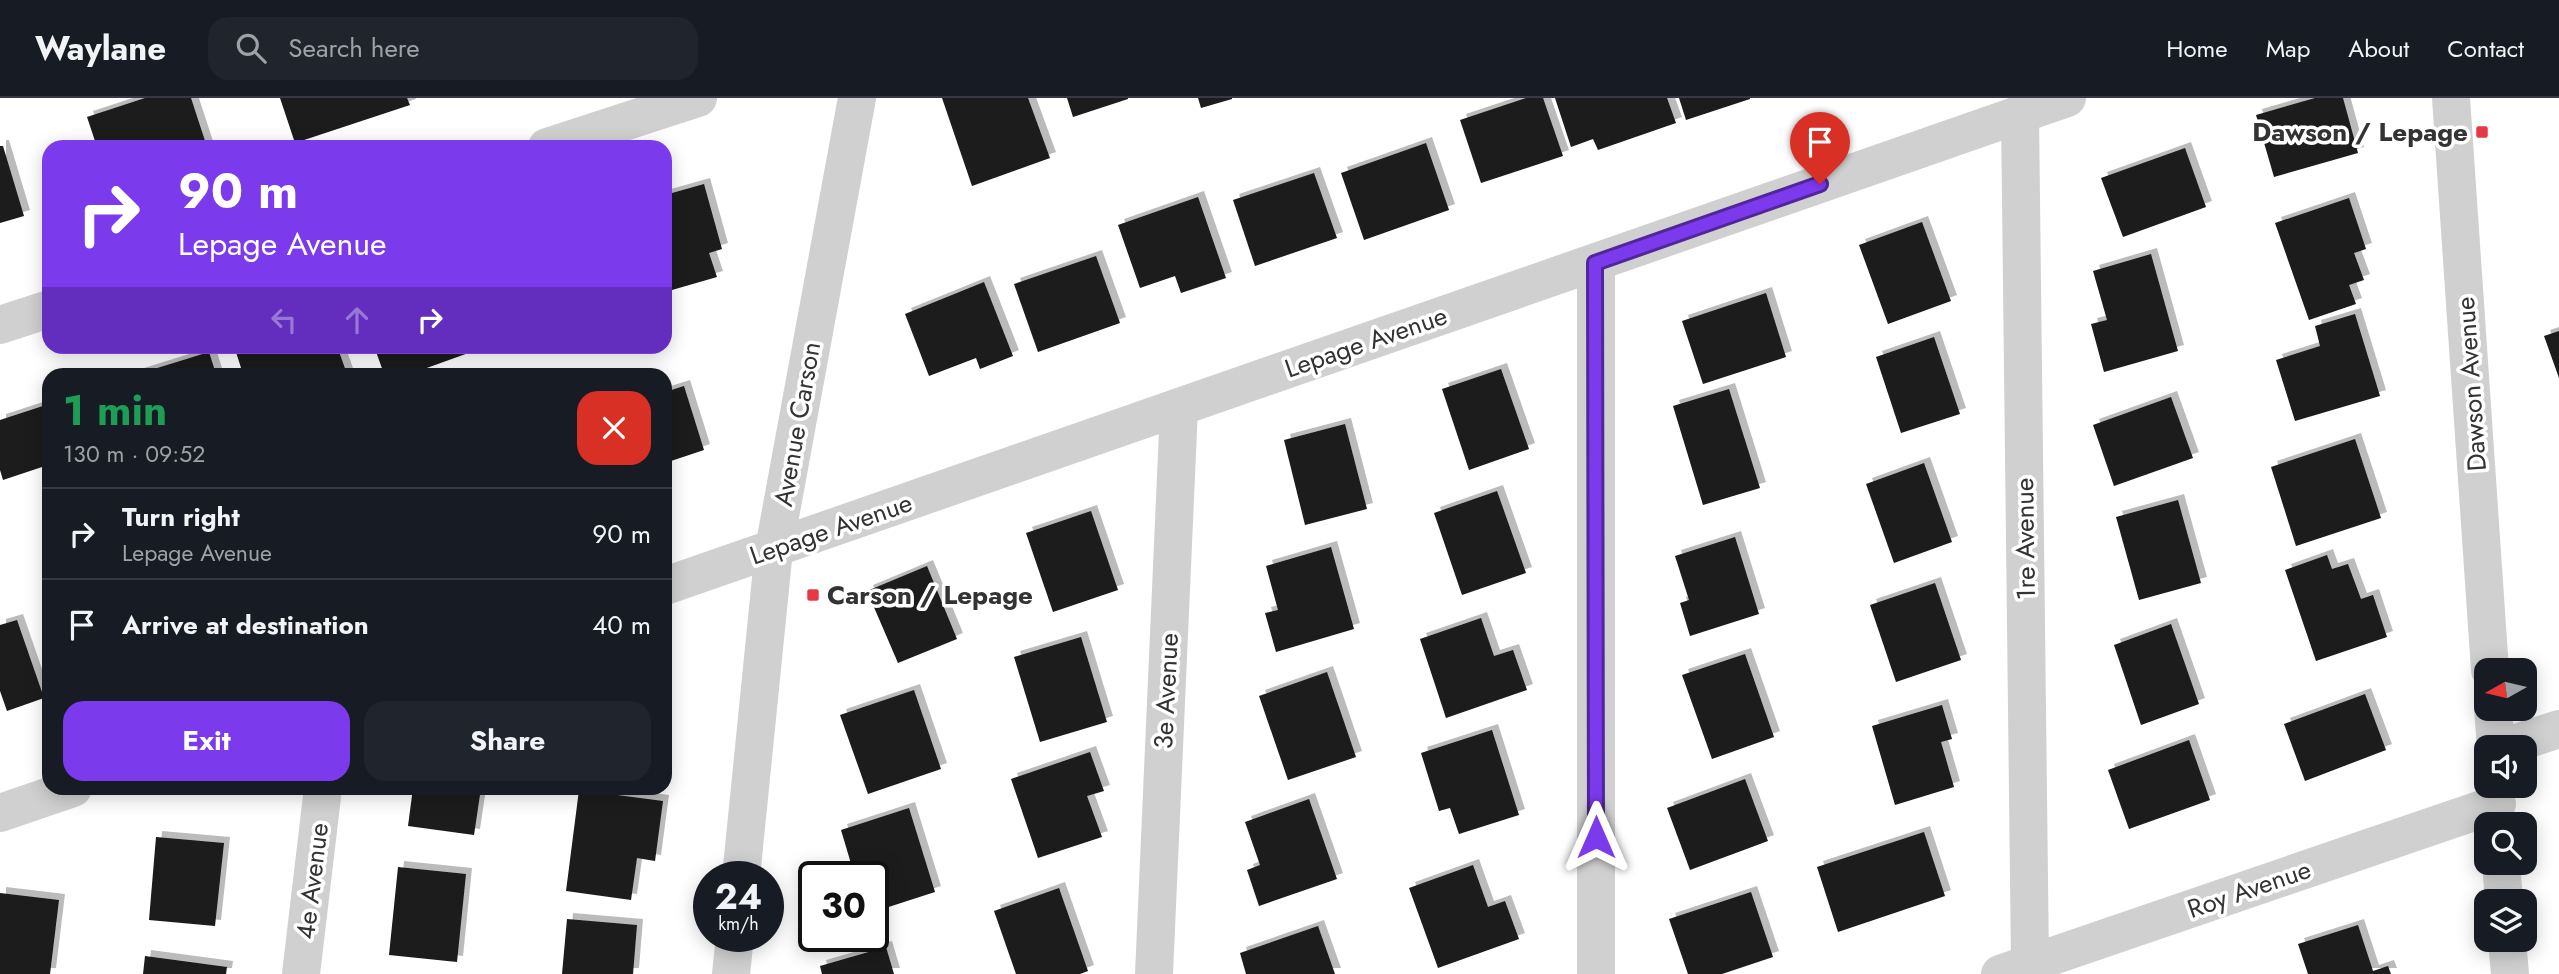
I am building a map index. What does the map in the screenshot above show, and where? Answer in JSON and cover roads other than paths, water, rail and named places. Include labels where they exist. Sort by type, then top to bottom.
[{"type":"street","points":[[569,140],[698,98]]},
{"type":"street","name":"Avenue Carson","points":[[743,861],[774,549],[857,98]]},
{"type":"street","name":"Lepage Avenue","points":[[672,584],[2067,98]]},
{"type":"street","name":"Dawson Avenue","points":[[2451,98],[2489,658]]},
{"type":"street","name":"1re Avenue","points":[[2015,969],[2020,114]]},
{"type":"street","points":[[1595,263],[1597,974]]},
{"type":"street","points":[[0,325],[42,311]]},
{"type":"street","name":"3e Avenue","points":[[1154,974],[1179,408]]},
{"type":"street","points":[[2537,736],[2559,729]]},
{"type":"street","points":[[0,813],[53,795]]},
{"type":"street","name":"4e Avenue","points":[[301,974],[322,795]]},
{"type":"street","name":"Roy Avenue","points":[[2015,969],[2497,805]]},
{"type":"street","points":[[731,974],[733,952]]},
{"type":"street","points":[[2508,952],[2510,974]]},
{"type":"place","name":"Dawson / Lepage","points":[[2482,132]]},
{"type":"place","name":"Carson / Lepage","points":[[813,595]]}]
